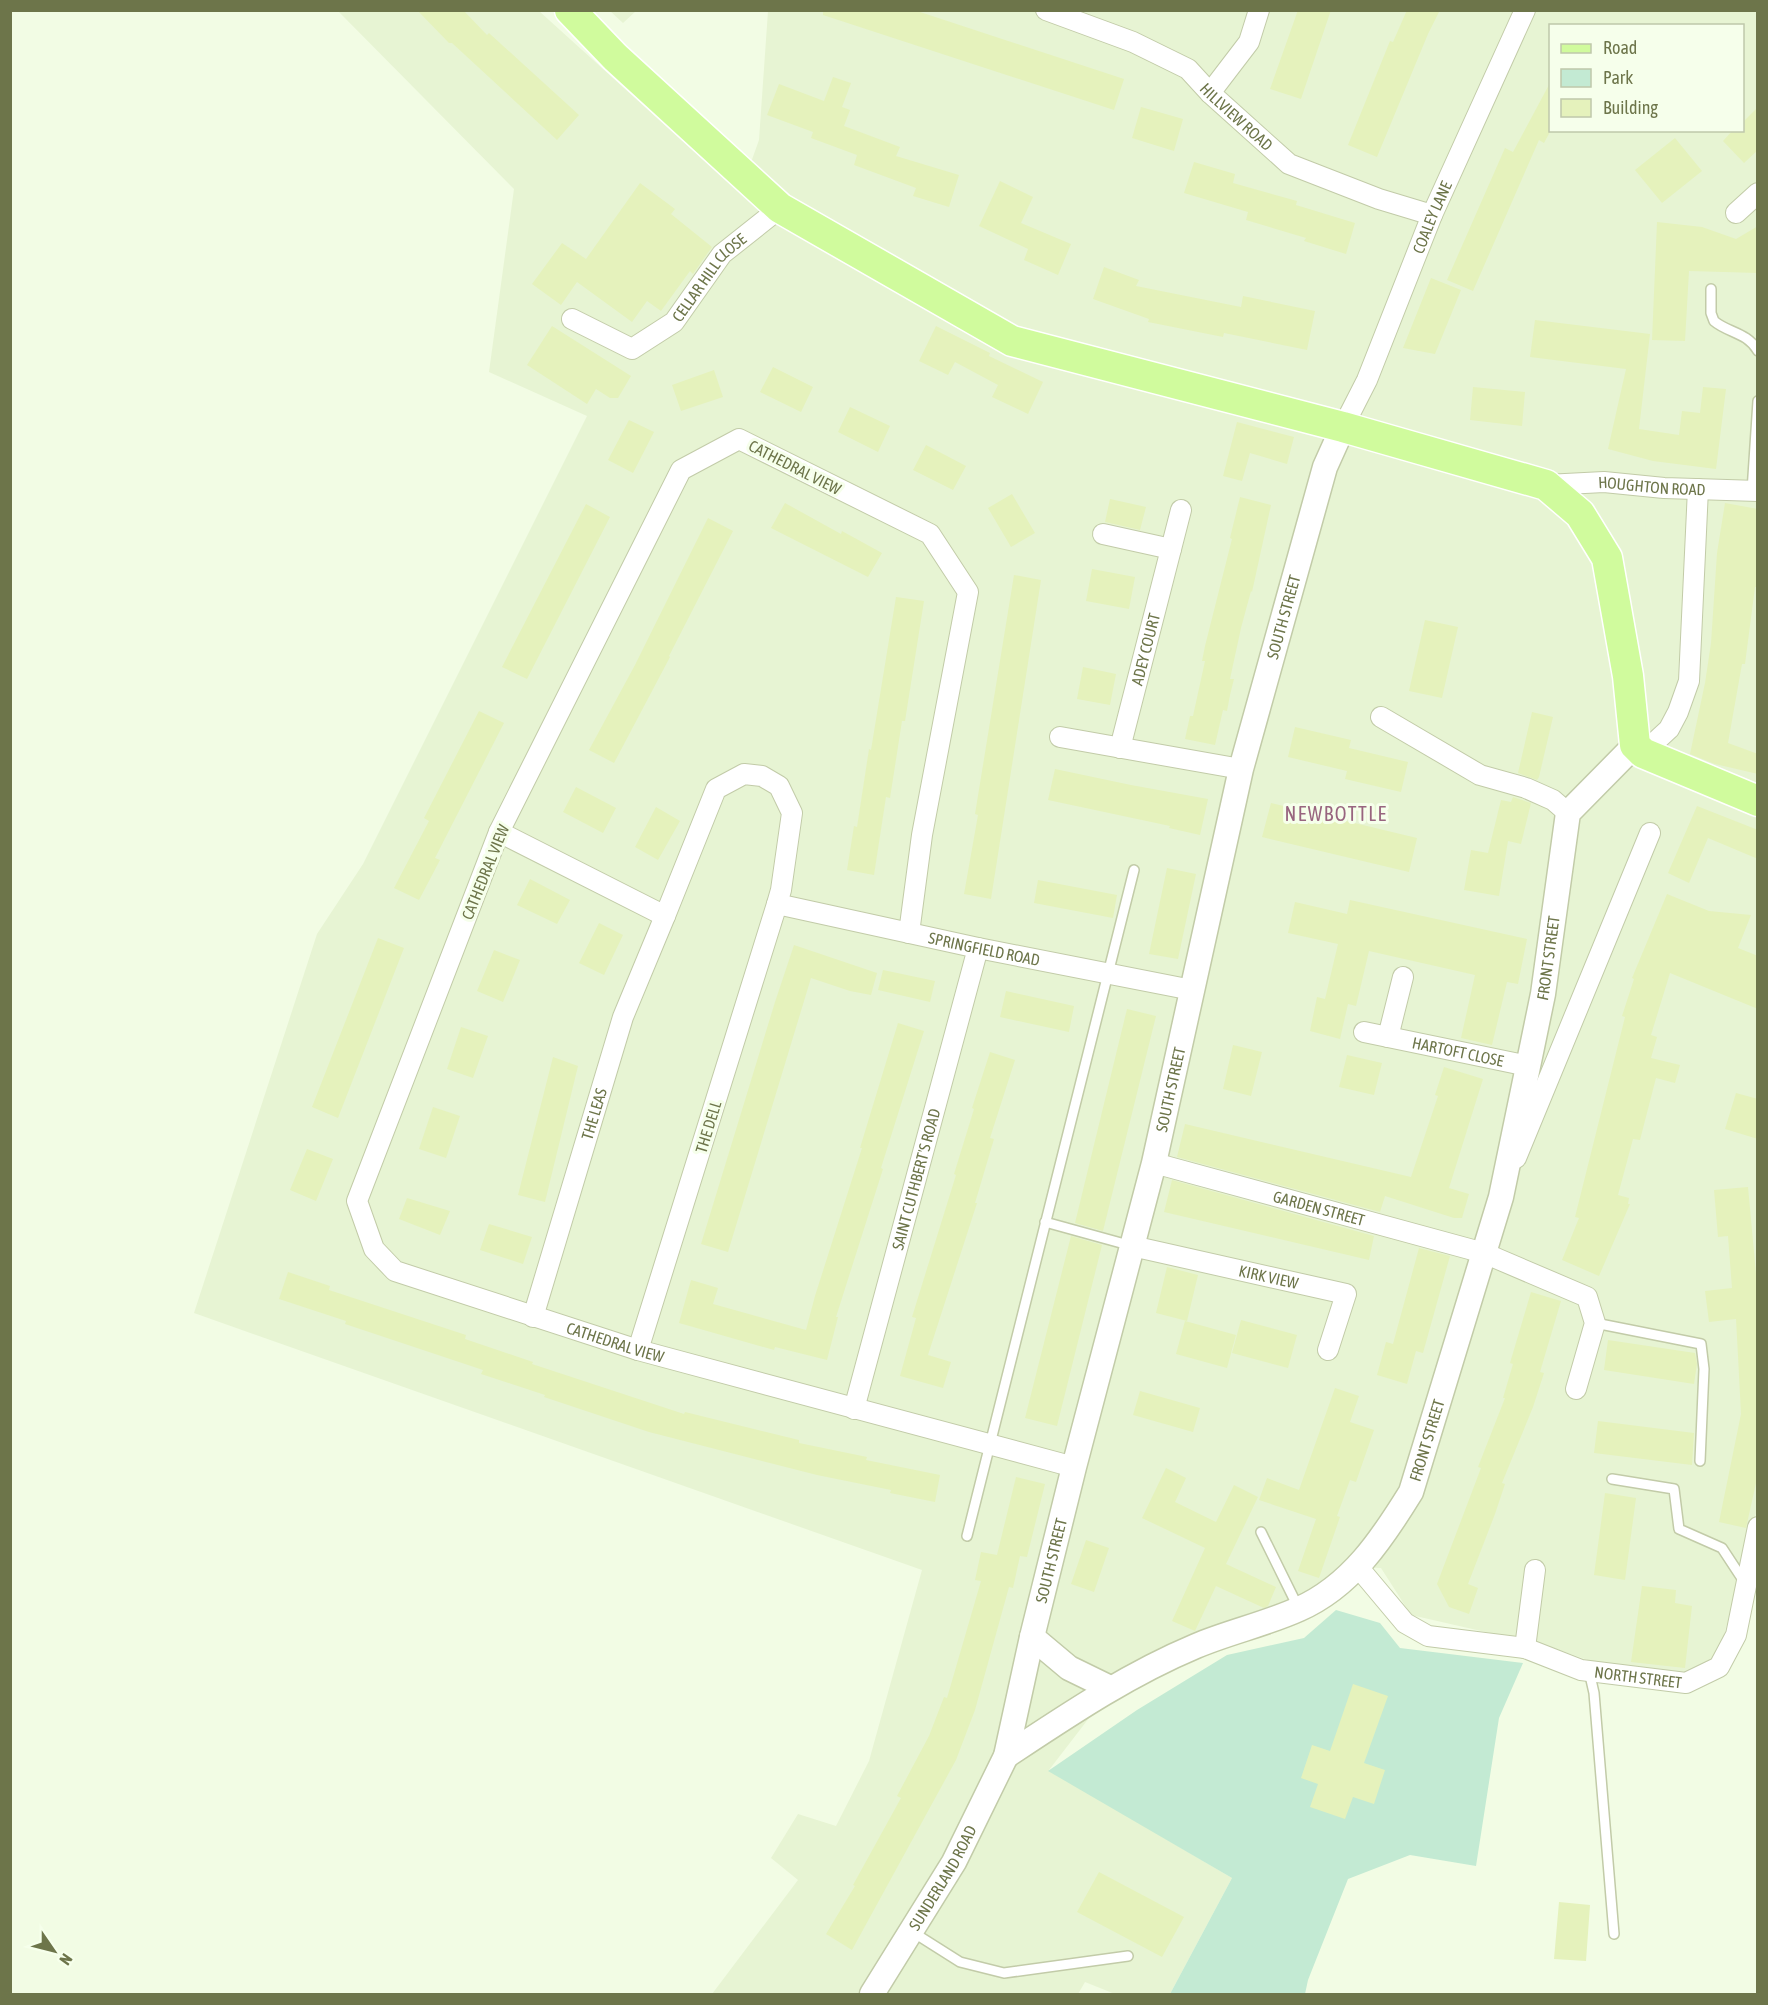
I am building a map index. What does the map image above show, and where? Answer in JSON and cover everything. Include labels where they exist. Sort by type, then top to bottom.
[{"type":"main road","points":[[570,10],[615,57],[780,208],[1012,341],[1343,427],[1546,485],[1580,514],[1607,558],[1629,676],[1639,749],[1758,801]]},
{"type":"street","name":"HILLVIEW ROAD","points":[[1046,10],[1133,42],[1188,69],[1210,93],[1289,164],[1379,199],[1432,215]]},
{"type":"street","points":[[1210,93],[1249,42],[1259,10]]},
{"type":"street","name":"COALEY LANE","points":[[1343,427],[1367,380],[1432,215],[1525,10]]},
{"type":"street","points":[[1736,213],[1758,194]]},
{"type":"street","name":"CELLAR HILL CLOSE","points":[[572,319],[632,349],[674,322],[722,254],[780,208]]},
{"type":"street","name":"SOUTH STREET","points":[[1006,1756],[1032,1636],[1074,1467],[1154,1163],[1241,769],[1325,467],[1343,427]]},
{"type":"street","name":"CATHEDRAL VIEW","points":[[909,933],[922,835],[968,592],[930,534],[739,439],[681,470],[499,832],[357,1201],[374,1249],[395,1271],[638,1350],[1074,1467]]},
{"type":"street","name":"HOUGHTON ROAD","points":[[1546,485],[1604,482],[1755,491]]},
{"type":"street","points":[[1381,717],[1480,775],[1526,788],[1553,800],[1568,813],[1639,749],[1669,729],[1678,712],[1689,681],[1698,489]]},
{"type":"street","name":"ADEY COURT","points":[[1120,748],[1181,510]]},
{"type":"street","points":[[1103,534],[1171,549]]},
{"type":"street","points":[[1060,737],[1241,769]]},
{"type":"street","name":"THE DELL","points":[[638,1350],[781,890],[792,813],[779,786],[762,776],[744,774],[716,789],[665,916]]},
{"type":"street","name":"FRONT STREET","points":[[1006,1756],[1110,1688],[1196,1646],[1299,1609],[1325,1595],[1358,1567],[1388,1530],[1411,1492],[1501,1197],[1543,994],[1568,813]]},
{"type":"street","points":[[499,832],[665,916]]},
{"type":"street","name":"FRONT STREET","points":[[1501,1197],[1650,833]]},
{"type":"street","name":"SPRINGFIELD ROAD","points":[[777,904],[978,948],[1192,990]]},
{"type":"street","name":"THE LEAS","points":[[533,1317],[623,1017],[665,916]]},
{"type":"street","name":"SAINT CUTHBERT'S ROAD","points":[[854,1409],[978,948]]},
{"type":"street","name":"HARTOFT CLOSE","points":[[1388,1037],[1403,977]]},
{"type":"street","name":"HARTOFT CLOSE","points":[[1364,1032],[1528,1066]]},
{"type":"street","name":"GARDEN STREET","points":[[1154,1163],[1484,1254],[1587,1298],[1595,1323]]},
{"type":"street","name":"KIRK VIEW","points":[[1132,1246],[1347,1294],[1328,1350]]},
{"type":"street","points":[[1576,1389],[1595,1323]]},
{"type":"street","name":"NORTH STREET","points":[[1358,1567],[1405,1623],[1428,1636],[1526,1648],[1581,1670],[1686,1683],[1719,1667],[1736,1635],[1758,1527]]},
{"type":"street","points":[[1526,1648],[1535,1570]]},
{"type":"street","points":[[1032,1636],[1069,1668],[1110,1688]]},
{"type":"street","name":"SUNDERLAND ROAD","points":[[872,1995],[954,1862],[1006,1756]]},
{"type":"lane","points":[[1711,289],[1713,321],[1744,335],[1758,351]]},
{"type":"lane","points":[[1755,491],[1758,401]]},
{"type":"lane","points":[[968,1536],[1134,870]]},
{"type":"lane","points":[[1045,1222],[1132,1246]]},
{"type":"lane","points":[[1595,1323],[1701,1344],[1704,1369],[1700,1461]]},
{"type":"lane","points":[[1612,1479],[1674,1489],[1679,1529],[1722,1548],[1746,1585]]},
{"type":"lane","points":[[1261,1532],[1299,1609]]},
{"type":"lane","points":[[1589,1671],[1594,1693],[1614,1934]]},
{"type":"lane","points":[[911,1931],[960,1962],[1004,1973],[1128,1956]]},
{"type":"shaded area","points":[[338,11],[539,11],[740,193],[759,140],[768,11],[1757,11],[1758,1504],[1717,1661],[1688,1678],[1613,1669],[1551,1647],[1411,1615],[1381,1568],[1358,1567],[1316,1591],[1126,1670],[1049,1770],[1232,1878],[1170,1994],[1115,1994],[1085,1982],[1078,1994],[712,1994],[798,1880],[771,1858],[798,1814],[836,1826],[869,1761],[922,1570],[194,1313],[317,934],[363,864],[587,416],[489,372],[514,189]]},
{"type":"shaded area","points":[[610,11],[636,11],[623,23]]},
{"type":"green space","points":[[1336,1610],[1380,1623],[1400,1648],[1523,1663],[1499,1718],[1476,1866],[1410,1855],[1348,1879],[1308,1980],[1305,1994],[1170,1994],[1232,1878],[1048,1771],[1137,1710],[1227,1655],[1304,1638]]},
{"type":"building","points":[[417,10],[463,10],[487,35],[489,33],[579,115],[557,140],[452,43],[449,43]]},
{"type":"building","points":[[823,10],[914,10],[1124,79],[1114,110],[823,15]]},
{"type":"building","points":[[1298,10],[1331,10],[1301,99],[1270,89]]},
{"type":"building","points":[[1407,10],[1440,10],[1377,157],[1348,145],[1390,41],[1393,42]]},
{"type":"building","points":[[833,77],[851,83],[842,107],[850,110],[844,126],[900,147],[896,156],[959,175],[949,207],[913,196],[916,188],[854,165],[857,155],[811,138],[813,132],[767,115],[779,84],[824,101]]},
{"type":"building","points":[[1549,85],[1550,132],[1544,143],[1539,140],[1473,291],[1447,280],[1505,148],[1513,152]]},
{"type":"building","points":[[1141,107],[1183,119],[1174,151],[1132,138]]},
{"type":"building","points":[[1758,107],[1758,150],[1744,163],[1723,141],[1731,132],[1744,132],[1744,121]]},
{"type":"building","points":[[1675,138],[1702,171],[1662,203],[1635,170]]},
{"type":"building","points":[[1194,162],[1235,174],[1233,183],[1297,201],[1296,205],[1355,223],[1346,254],[1304,241],[1306,238],[1246,220],[1248,212],[1184,193]]},
{"type":"building","points":[[1000,181],[1033,197],[1021,223],[1071,244],[1058,275],[1024,260],[1028,249],[979,226]]},
{"type":"building","points":[[640,183],[675,209],[671,214],[712,247],[693,274],[690,271],[661,311],[647,301],[632,322],[577,282],[561,305],[532,284],[562,243],[586,259]]},
{"type":"building","points":[[1657,222],[1702,227],[1736,239],[1758,226],[1758,273],[1689,271],[1685,341],[1652,340]]},
{"type":"building","points":[[1104,267],[1139,280],[1136,286],[1241,307],[1243,296],[1315,311],[1307,350],[1224,333],[1223,337],[1148,322],[1149,319],[1093,299]]},
{"type":"building","points":[[1431,278],[1461,290],[1435,354],[1403,348]]},
{"type":"building","points":[[1535,320],[1650,334],[1639,429],[1679,435],[1682,411],[1700,413],[1703,387],[1726,389],[1716,469],[1653,461],[1608,449],[1626,369],[1530,357]]},
{"type":"building","points":[[552,326],[631,376],[618,398],[610,398],[596,389],[587,404],[527,365]]},
{"type":"building","points":[[936,326],[990,353],[989,356],[1043,382],[1028,414],[992,397],[998,385],[955,362],[948,375],[919,361]]},
{"type":"building","points":[[773,367],[813,387],[801,412],[760,392]]},
{"type":"building","points":[[714,370],[723,397],[681,411],[672,385]]},
{"type":"building","points":[[1473,387],[1525,392],[1522,426],[1470,420]]},
{"type":"building","points":[[850,407],[890,426],[878,452],[838,432]]},
{"type":"building","points":[[629,420],[654,432],[633,473],[608,460]]},
{"type":"building","points":[[1237,422],[1294,437],[1287,464],[1250,453],[1242,481],[1223,476]]},
{"type":"building","points":[[926,445],[966,466],[953,490],[913,470]]},
{"type":"building","points":[[1012,494],[1035,533],[1011,547],[988,508]]},
{"type":"building","points":[[1240,497],[1271,505],[1230,679],[1234,679],[1227,711],[1223,710],[1215,745],[1185,739],[1190,716],[1193,716],[1205,661],[1202,661],[1205,646],[1232,539],[1230,538]]},
{"type":"building","points":[[1110,499],[1146,507],[1140,530],[1105,522]]},
{"type":"building","points":[[785,503],[841,534],[842,531],[882,553],[868,577],[771,528]]},
{"type":"building","points":[[1725,503],[1758,509],[1758,587],[1755,587],[1745,664],[1742,664],[1728,743],[1758,754],[1758,774],[1715,764],[1690,754],[1711,643],[1717,553]]},
{"type":"building","points":[[586,504],[610,517],[527,679],[502,667]]},
{"type":"building","points":[[708,518],[733,531],[614,763],[589,750],[635,665]]},
{"type":"building","points":[[1092,569],[1135,577],[1129,609],[1086,601]]},
{"type":"building","points":[[1014,575],[1041,580],[991,899],[964,894]]},
{"type":"building","points":[[896,597],[924,601],[905,721],[902,721],[890,798],[886,797],[874,875],[847,870],[854,826],[857,827],[869,749],[871,750]]},
{"type":"building","points":[[1425,620],[1458,627],[1442,698],[1409,691]]},
{"type":"building","points":[[1083,667],[1116,674],[1110,705],[1077,699]]},
{"type":"building","points":[[479,711],[504,723],[435,858],[440,860],[419,900],[394,888],[429,821],[424,818]]},
{"type":"building","points":[[1532,712],[1553,717],[1537,780],[1518,773]]},
{"type":"building","points":[[1295,727],[1351,740],[1349,748],[1408,762],[1401,792],[1345,779],[1347,771],[1288,757]]},
{"type":"building","points":[[1055,769],[1208,799],[1200,835],[1169,828],[1170,826],[1048,800]]},
{"type":"building","points":[[576,787],[616,808],[603,833],[563,812]]},
{"type":"building","points":[[1513,797],[1531,803],[1521,844],[1508,841],[1499,896],[1464,890],[1471,850],[1488,853],[1501,800],[1511,802]]},
{"type":"building","points":[[1271,803],[1417,838],[1409,872],[1262,837]]},
{"type":"building","points":[[1697,806],[1758,830],[1758,859],[1708,838],[1689,883],[1668,873]]},
{"type":"building","points":[[656,807],[680,821],[658,860],[635,847]]},
{"type":"building","points":[[1167,868],[1196,874],[1178,959],[1149,954]]},
{"type":"building","points":[[530,879],[570,900],[557,924],[517,905]]},
{"type":"building","points":[[1038,880],[1117,895],[1113,918],[1034,903]]},
{"type":"building","points":[[1667,894],[1709,911],[1751,915],[1738,948],[1758,956],[1758,1009],[1670,973],[1651,1035],[1657,1037],[1651,1058],[1680,1065],[1675,1083],[1656,1078],[1640,1140],[1633,1139],[1618,1195],[1629,1198],[1628,1204],[1630,1204],[1599,1276],[1562,1260],[1579,1218],[1575,1217],[1625,1017],[1622,1016],[1634,979],[1632,978]]},
{"type":"building","points":[[1350,900],[1527,939],[1518,984],[1507,982],[1492,1045],[1461,1038],[1475,975],[1369,951],[1356,1006],[1348,1004],[1340,1039],[1310,1031],[1317,997],[1325,999],[1338,944],[1288,933],[1295,902],[1347,914]]},
{"type":"building","points":[[599,923],[623,935],[604,975],[579,963]]},
{"type":"building","points":[[378,938],[404,948],[338,1118],[312,1107]]},
{"type":"building","points":[[794,945],[877,973],[871,995],[850,991],[811,978],[728,1252],[701,1244]]},
{"type":"building","points":[[494,950],[520,960],[503,1002],[477,991]]},
{"type":"building","points":[[883,970],[935,981],[930,1002],[878,990]]},
{"type":"building","points":[[1006,991],[1074,1006],[1069,1032],[1000,1017]]},
{"type":"building","points":[[1127,1009],[1156,1016],[1103,1231],[1075,1223]]},
{"type":"building","points":[[898,1023],[924,1031],[836,1317],[838,1317],[827,1360],[775,1347],[774,1350],[679,1323],[691,1280],[718,1288],[713,1304],[806,1330]]},
{"type":"building","points":[[461,1027],[488,1036],[473,1078],[447,1069]]},
{"type":"building","points":[[1233,1045],[1262,1052],[1251,1096],[1223,1089]]},
{"type":"building","points":[[990,1052],[1015,1060],[990,1138],[994,1139],[975,1203],[977,1203],[928,1355],[951,1362],[943,1388],[900,1376],[916,1318],[912,1317],[956,1175],[954,1174],[974,1109],[972,1108]]},
{"type":"building","points":[[1347,1055],[1382,1063],[1374,1095],[1339,1087]]},
{"type":"building","points":[[553,1057],[578,1066],[545,1202],[518,1195]]},
{"type":"building","points":[[1444,1067],[1483,1079],[1449,1188],[1469,1194],[1462,1218],[1454,1218],[1385,1196],[1380,1212],[1177,1157],[1185,1124],[1411,1177],[1438,1096],[1435,1095]]},
{"type":"building","points":[[1736,1093],[1758,1099],[1758,1139],[1725,1129]]},
{"type":"building","points":[[433,1107],[460,1116],[446,1158],[419,1149]]},
{"type":"building","points":[[307,1149],[333,1159],[316,1201],[290,1190]]},
{"type":"building","points":[[1172,1180],[1374,1236],[1369,1260],[1164,1212]]},
{"type":"building","points":[[1748,1187],[1758,1295],[1758,1474],[1746,1528],[1719,1522],[1741,1414],[1736,1319],[1709,1322],[1705,1291],[1732,1288],[1728,1236],[1718,1237],[1714,1190]]},
{"type":"building","points":[[407,1198],[450,1211],[440,1235],[399,1219]]},
{"type":"building","points":[[489,1224],[532,1237],[523,1264],[480,1250]]},
{"type":"building","points":[[1071,1236],[1102,1245],[1057,1426],[1025,1418]]},
{"type":"building","points":[[1419,1248],[1450,1256],[1423,1353],[1416,1351],[1407,1384],[1377,1375],[1386,1342],[1393,1344]]},
{"type":"building","points":[[1167,1267],[1198,1275],[1187,1321],[1156,1313]]},
{"type":"building","points":[[288,1272],[330,1286],[329,1290],[466,1335],[465,1339],[533,1362],[532,1364],[684,1414],[685,1412],[799,1440],[799,1443],[867,1457],[866,1460],[940,1475],[935,1502],[890,1493],[891,1490],[817,1475],[649,1432],[544,1397],[545,1395],[481,1374],[483,1370],[345,1324],[346,1321],[279,1299]]},
{"type":"building","points":[[1531,1292],[1561,1301],[1540,1372],[1544,1373],[1533,1407],[1502,1483],[1505,1484],[1495,1514],[1468,1584],[1478,1588],[1469,1614],[1449,1607],[1437,1584],[1505,1398],[1503,1398],[1513,1364],[1510,1363]]},
{"type":"building","points":[[1241,1320],[1297,1335],[1288,1368],[1232,1353]]},
{"type":"building","points":[[1185,1321],[1236,1335],[1227,1368],[1176,1354]]},
{"type":"building","points":[[1608,1340],[1695,1353],[1697,1364],[1694,1384],[1604,1370]]},
{"type":"building","points":[[1335,1388],[1359,1396],[1350,1422],[1374,1430],[1356,1482],[1350,1480],[1319,1578],[1298,1571],[1316,1519],[1259,1500],[1267,1478],[1299,1490]]},
{"type":"building","points":[[1140,1391],[1200,1408],[1193,1432],[1133,1415]]},
{"type":"building","points":[[1598,1421],[1694,1433],[1692,1465],[1594,1453]]},
{"type":"building","points":[[1166,1468],[1186,1478],[1175,1502],[1216,1522],[1234,1485],[1258,1497],[1226,1564],[1276,1587],[1268,1606],[1264,1608],[1216,1586],[1195,1631],[1172,1621],[1205,1548],[1142,1518]]},
{"type":"building","points":[[1016,1477],[1045,1484],[1027,1557],[1020,1556],[1013,1588],[1009,1587],[975,1710],[956,1760],[852,1950],[826,1934],[855,1886],[853,1885],[901,1798],[897,1796],[929,1736],[944,1697],[947,1698],[981,1581],[975,1580],[981,1552],[997,1555]]},
{"type":"building","points":[[1605,1493],[1636,1498],[1625,1580],[1594,1575]]},
{"type":"building","points":[[1086,1540],[1109,1548],[1094,1592],[1071,1584]]},
{"type":"building","points":[[1642,1586],[1676,1590],[1675,1603],[1692,1606],[1685,1668],[1631,1662]]},
{"type":"building","points":[[1353,1684],[1388,1696],[1364,1763],[1385,1770],[1374,1804],[1353,1797],[1345,1819],[1310,1807],[1318,1784],[1301,1778],[1312,1745],[1330,1751]]},
{"type":"building","points":[[1099,1872],[1184,1917],[1162,1957],[1077,1912]]},
{"type":"building","points":[[1559,1902],[1590,1905],[1586,1961],[1554,1959]]},
{"type":"district","name":"NEWBOTTLE","points":[[1336,814]]}]
